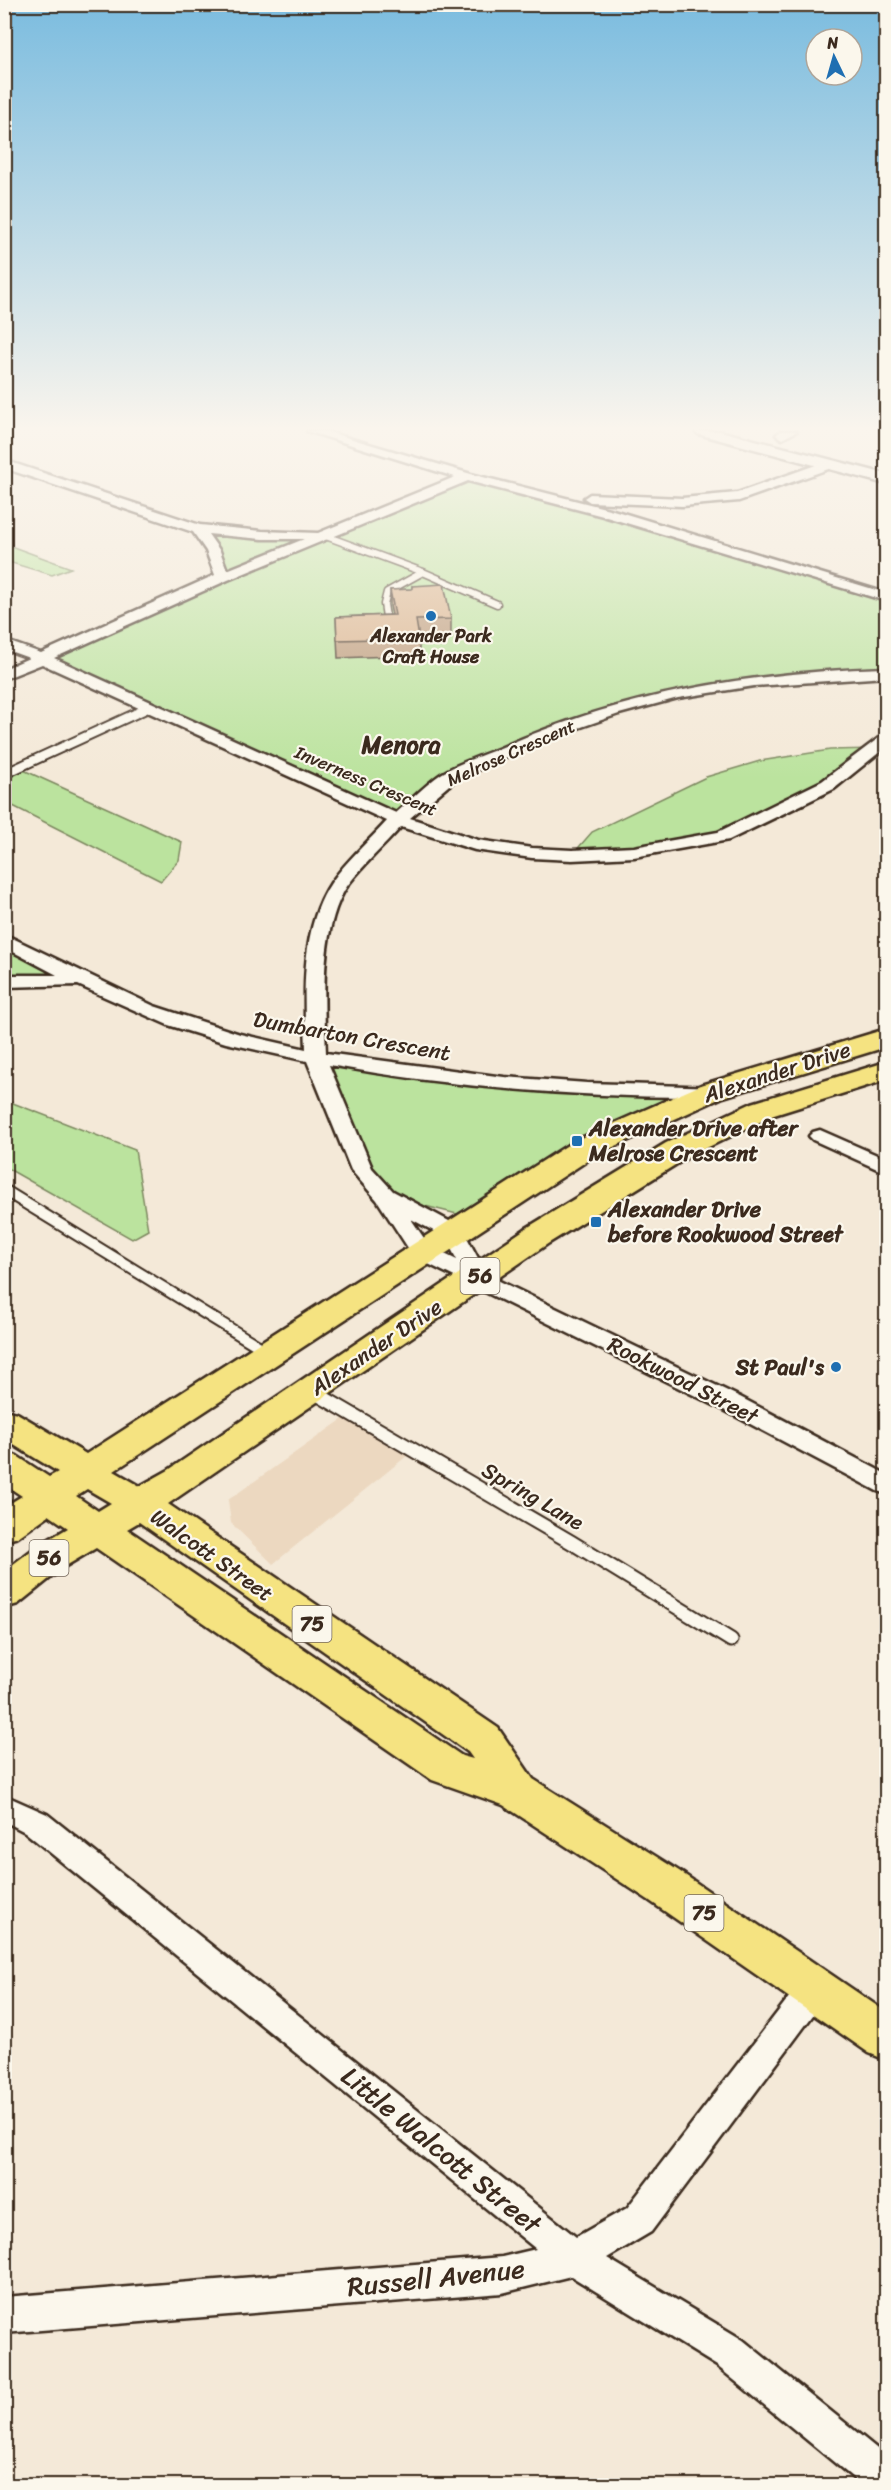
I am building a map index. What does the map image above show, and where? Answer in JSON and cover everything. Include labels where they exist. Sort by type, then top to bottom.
[{"type":"main road","name":"Alexander Drive","points":[[89,1471],[585,1148],[712,1091],[886,1038]]},
{"type":"main road","name":"Alexander Drive","points":[[97,1528],[180,1480],[537,1236],[677,1150],[763,1109],[886,1071]]},
{"type":"main road","name":"Walcott Street","points":[[4,1422],[139,1503],[483,1740],[518,1792]]},
{"type":"main road","name":"Walcott Street","points":[[4,1465],[447,1768],[518,1792],[663,1885],[886,2038]]},
{"type":"main road","name":"56","points":[[4,1527],[89,1471]]},
{"type":"main road","name":"56","points":[[4,1593],[50,1557],[97,1528]]},
{"type":"street","points":[[210,547],[223,578]]},
{"type":"street","points":[[4,675],[295,547]]},
{"type":"street","points":[[721,547],[886,597]]},
{"type":"street","name":"Inverness Crescent","points":[[4,644],[42,658],[398,820],[475,845],[520,851],[572,855],[634,852],[723,836],[828,785],[886,740]]},
{"type":"street","name":"Melrose Crescent","points":[[422,1252],[385,1196],[362,1170],[316,1058],[314,1005],[319,934],[339,885],[398,820],[448,777],[535,738],[613,711],[677,694],[754,681],[882,674]]},
{"type":"street","name":"Dumbarton Crescent","points":[[4,939],[81,980],[148,1010],[230,1038],[316,1058],[462,1081],[640,1092],[712,1091]]},
{"type":"street","points":[[4,981],[81,980]]},
{"type":"street","points":[[820,1136],[886,1167]]},
{"type":"street","name":"Melrose Crescent","points":[[385,1196],[454,1233]]},
{"type":"street","points":[[454,1233],[477,1277]]},
{"type":"street","points":[[422,1252],[477,1277]]},
{"type":"street","name":"Rookwood Street","points":[[477,1277],[731,1403],[886,1485]]},
{"type":"street","name":"Little Walcott Street","points":[[4,1807],[36,1822],[574,2258],[730,2353],[886,2480]]},
{"type":"street","name":"Russell Avenue","points":[[4,2314],[502,2275],[574,2258],[639,2220],[814,1989]]},
{"type":"lane","points":[[356,547],[423,572],[496,604]]},
{"type":"lane","points":[[387,624],[384,604],[387,592],[423,572]]},
{"type":"lane","points":[[4,774],[150,707]]},
{"type":"lane","points":[[4,1190],[271,1354]]},
{"type":"lane","name":"Spring Lane","points":[[312,1390],[572,1542],[731,1640]]},
{"type":"shaded area","points":[[350,1414],[413,1451],[273,1564],[231,1523],[228,1500]]},
{"type":"green space","points":[[5,547],[14,547],[71,568],[52,575],[5,561]]},
{"type":"green space","points":[[207,547],[721,547],[886,597],[886,672],[754,681],[613,711],[448,777],[398,820],[42,658],[223,577]]},
{"type":"green space","points":[[874,749],[828,785],[723,836],[572,855],[592,832],[706,777],[760,761],[830,750]]},
{"type":"green space","points":[[19,768],[182,842],[179,860],[161,881],[5,802],[4,775]]},
{"type":"green space","points":[[5,939],[81,980],[5,981]]},
{"type":"green space","points":[[316,1058],[462,1081],[712,1091],[461,1215],[385,1196]]},
{"type":"green space","points":[[5,1100],[135,1150],[148,1230],[132,1239],[5,1167]]},
{"type":"building","points":[[444,584],[451,619],[416,620],[419,638],[337,640],[336,617],[395,615],[390,590]]},
{"type":"place","name":"Alexander Park Craft House","points":[[431,616]]},
{"type":"place","name":"Alexander Drive after Melrose Crescent","points":[[577,1141]]},
{"type":"place","name":"Alexander Drive before Rookwood Street","points":[[596,1222]]},
{"type":"place","name":"St Paul's","points":[[836,1367]]},
{"type":"district","name":"Menora","points":[[401,745]]}]
